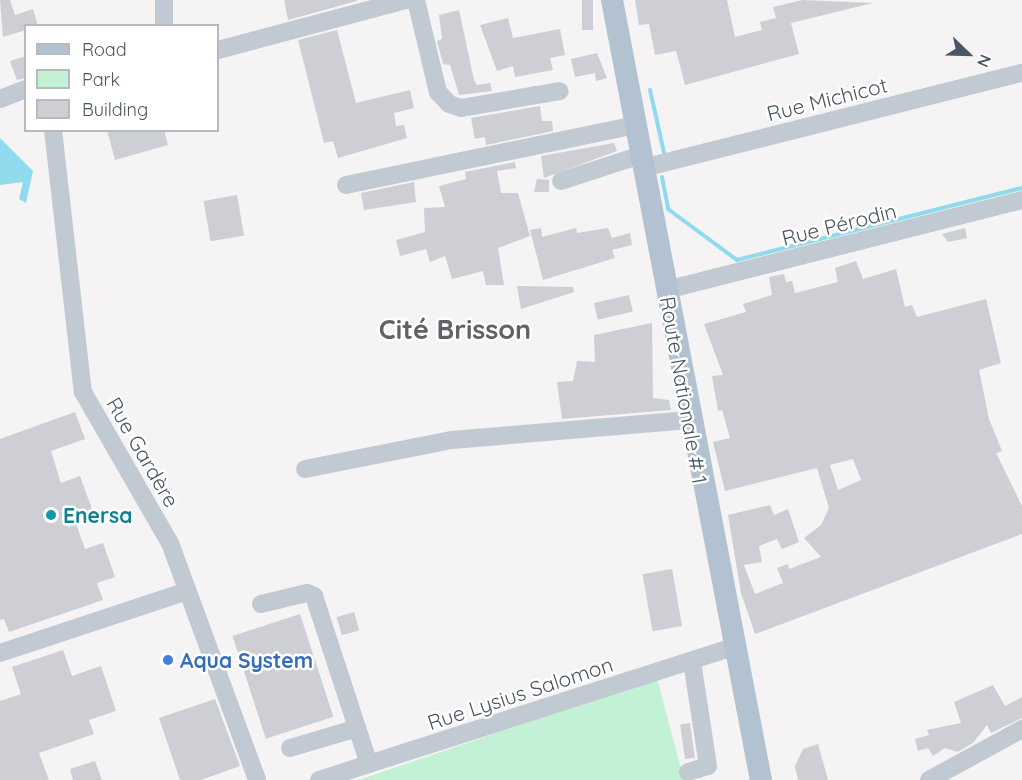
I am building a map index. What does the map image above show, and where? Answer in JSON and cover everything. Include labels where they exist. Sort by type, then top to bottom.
[{"type":"main road","name":"Route Nationale # 1","points":[[612,0],[689,420],[761,780]]},
{"type":"street","points":[[164,0],[164,24]]},
{"type":"street","points":[[219,50],[406,0]]},
{"type":"street","points":[[416,0],[438,93],[449,104],[461,108],[561,91]]},
{"type":"street","name":"Rue Michicot","points":[[561,181],[1022,73]]},
{"type":"street","points":[[0,99],[24,90]]},
{"type":"street","points":[[346,184],[636,124]]},
{"type":"street","name":"Rue Gardère","points":[[53,132],[82,392],[170,543],[257,780]]},
{"type":"street","name":"Rue Pérodin","points":[[666,290],[1022,200]]},
{"type":"street","points":[[305,469],[452,440],[689,420]]},
{"type":"street","points":[[0,653],[187,591]]},
{"type":"street","points":[[261,604],[307,593],[314,596],[369,764]]},
{"type":"street","name":"Rue Lysius Salomon","points":[[319,780],[734,647]]},
{"type":"street","points":[[688,772],[708,766],[692,661]]},
{"type":"street","points":[[290,748],[357,728]]},
{"type":"street","points":[[929,780],[1022,729]]},
{"type":"green space","points":[[657,678],[684,780],[359,780]]},
{"type":"water","points":[[0,138],[33,171],[26,203],[19,199],[23,182],[0,185]]},
{"type":"building","points":[[0,0],[10,0],[15,15],[33,9],[37,24],[24,24],[24,31],[3,37]]},
{"type":"building","points":[[284,0],[357,0],[357,1],[288,20]]},
{"type":"building","points":[[582,0],[593,0],[593,30],[582,30]]},
{"type":"building","points":[[635,0],[727,0],[735,37],[762,30],[760,22],[776,18],[773,7],[803,0],[873,3],[791,23],[799,54],[685,85],[676,51],[655,55],[649,24],[639,25]]},
{"type":"building","points":[[459,10],[474,80],[477,85],[490,83],[492,91],[459,95],[450,65],[443,64],[437,41],[442,39],[439,15]]},
{"type":"building","points":[[508,18],[513,38],[560,29],[565,55],[550,58],[553,70],[515,77],[513,66],[497,71],[480,25]]},
{"type":"building","points":[[337,30],[356,103],[410,90],[414,108],[394,113],[396,126],[404,125],[407,138],[338,158],[333,141],[324,143],[298,40]]},
{"type":"building","points":[[597,53],[607,78],[596,81],[595,73],[575,77],[571,59]]},
{"type":"building","points":[[24,57],[24,78],[17,80],[10,61]]},
{"type":"building","points":[[540,106],[542,121],[552,121],[553,131],[486,145],[485,137],[475,139],[471,118]]},
{"type":"building","points":[[108,132],[165,132],[168,145],[115,160]]},
{"type":"building","points":[[614,143],[617,151],[544,178],[541,156]]},
{"type":"building","points":[[515,162],[516,168],[497,171],[501,193],[518,193],[530,236],[498,248],[504,285],[486,285],[483,271],[452,279],[445,256],[430,262],[426,249],[400,256],[396,240],[425,232],[424,208],[445,207],[439,186],[466,179],[465,172]]},
{"type":"building","points":[[537,179],[549,180],[549,192],[534,192]]},
{"type":"building","points":[[414,182],[416,202],[364,210],[361,193]]},
{"type":"building","points":[[237,195],[244,235],[211,241],[204,201]]},
{"type":"building","points":[[541,228],[542,237],[576,228],[577,233],[608,228],[612,238],[630,233],[632,245],[612,250],[615,258],[543,280],[530,230]]},
{"type":"building","points":[[965,228],[967,238],[948,242],[942,234]]},
{"type":"building","points":[[856,261],[863,279],[896,269],[905,307],[912,305],[917,317],[986,299],[1001,363],[979,370],[989,419],[1002,451],[996,453],[1022,506],[1022,534],[755,634],[741,593],[728,515],[770,505],[774,515],[788,509],[799,542],[782,549],[777,539],[759,546],[762,562],[744,565],[755,594],[783,583],[777,568],[788,564],[789,569],[821,557],[804,538],[821,525],[829,508],[817,468],[725,491],[713,442],[730,438],[722,410],[718,411],[712,376],[723,375],[704,324],[746,312],[743,304],[772,295],[769,277],[784,274],[786,282],[792,281],[795,293],[838,282],[835,268]],"holes":[[[853,459],[861,480],[838,490],[830,465]]]},
{"type":"building","points":[[517,286],[573,287],[574,292],[521,309]]},
{"type":"building","points":[[629,295],[633,312],[598,320],[594,303]]},
{"type":"building","points":[[652,323],[653,398],[669,400],[671,410],[562,419],[557,382],[573,381],[577,361],[595,362],[594,335]]},
{"type":"building","name":"Enersa","points":[[75,412],[85,439],[51,451],[61,483],[80,476],[93,512],[74,518],[85,549],[103,543],[115,577],[97,583],[103,600],[9,632],[4,619],[0,620],[0,439]]},
{"type":"building","points":[[672,569],[682,626],[653,631],[642,574]]},
{"type":"building","points":[[354,612],[359,630],[342,635],[337,617]]},
{"type":"building","points":[[300,614],[333,717],[266,739],[232,636]]},
{"type":"building","points":[[63,650],[72,676],[101,666],[116,711],[89,720],[94,734],[39,753],[49,780],[0,780],[0,701],[21,694],[12,667]]},
{"type":"building","points":[[993,685],[1005,706],[1022,697],[1022,718],[991,733],[987,725],[973,743],[957,752],[945,748],[933,756],[928,748],[918,751],[915,739],[929,735],[927,730],[961,723],[954,702]]},
{"type":"building","points":[[215,699],[240,766],[201,780],[180,780],[159,718]]},
{"type":"building","points":[[690,723],[695,758],[685,759],[680,724]]},
{"type":"building","points":[[818,744],[828,780],[798,780],[795,766],[803,749]]},
{"type":"building","points":[[95,761],[102,780],[73,780],[70,769]]},
{"type":"waterway","points":[[650,90],[665,157]]},
{"type":"waterway","points":[[662,177],[668,209],[737,260],[1022,188]]},
{"type":"place","name":"Enersa","points":[[51,515]]},
{"type":"place","name":"Aqua System","points":[[168,660]]},
{"type":"district","name":"Cité Brisson","points":[[455,330]]}]
